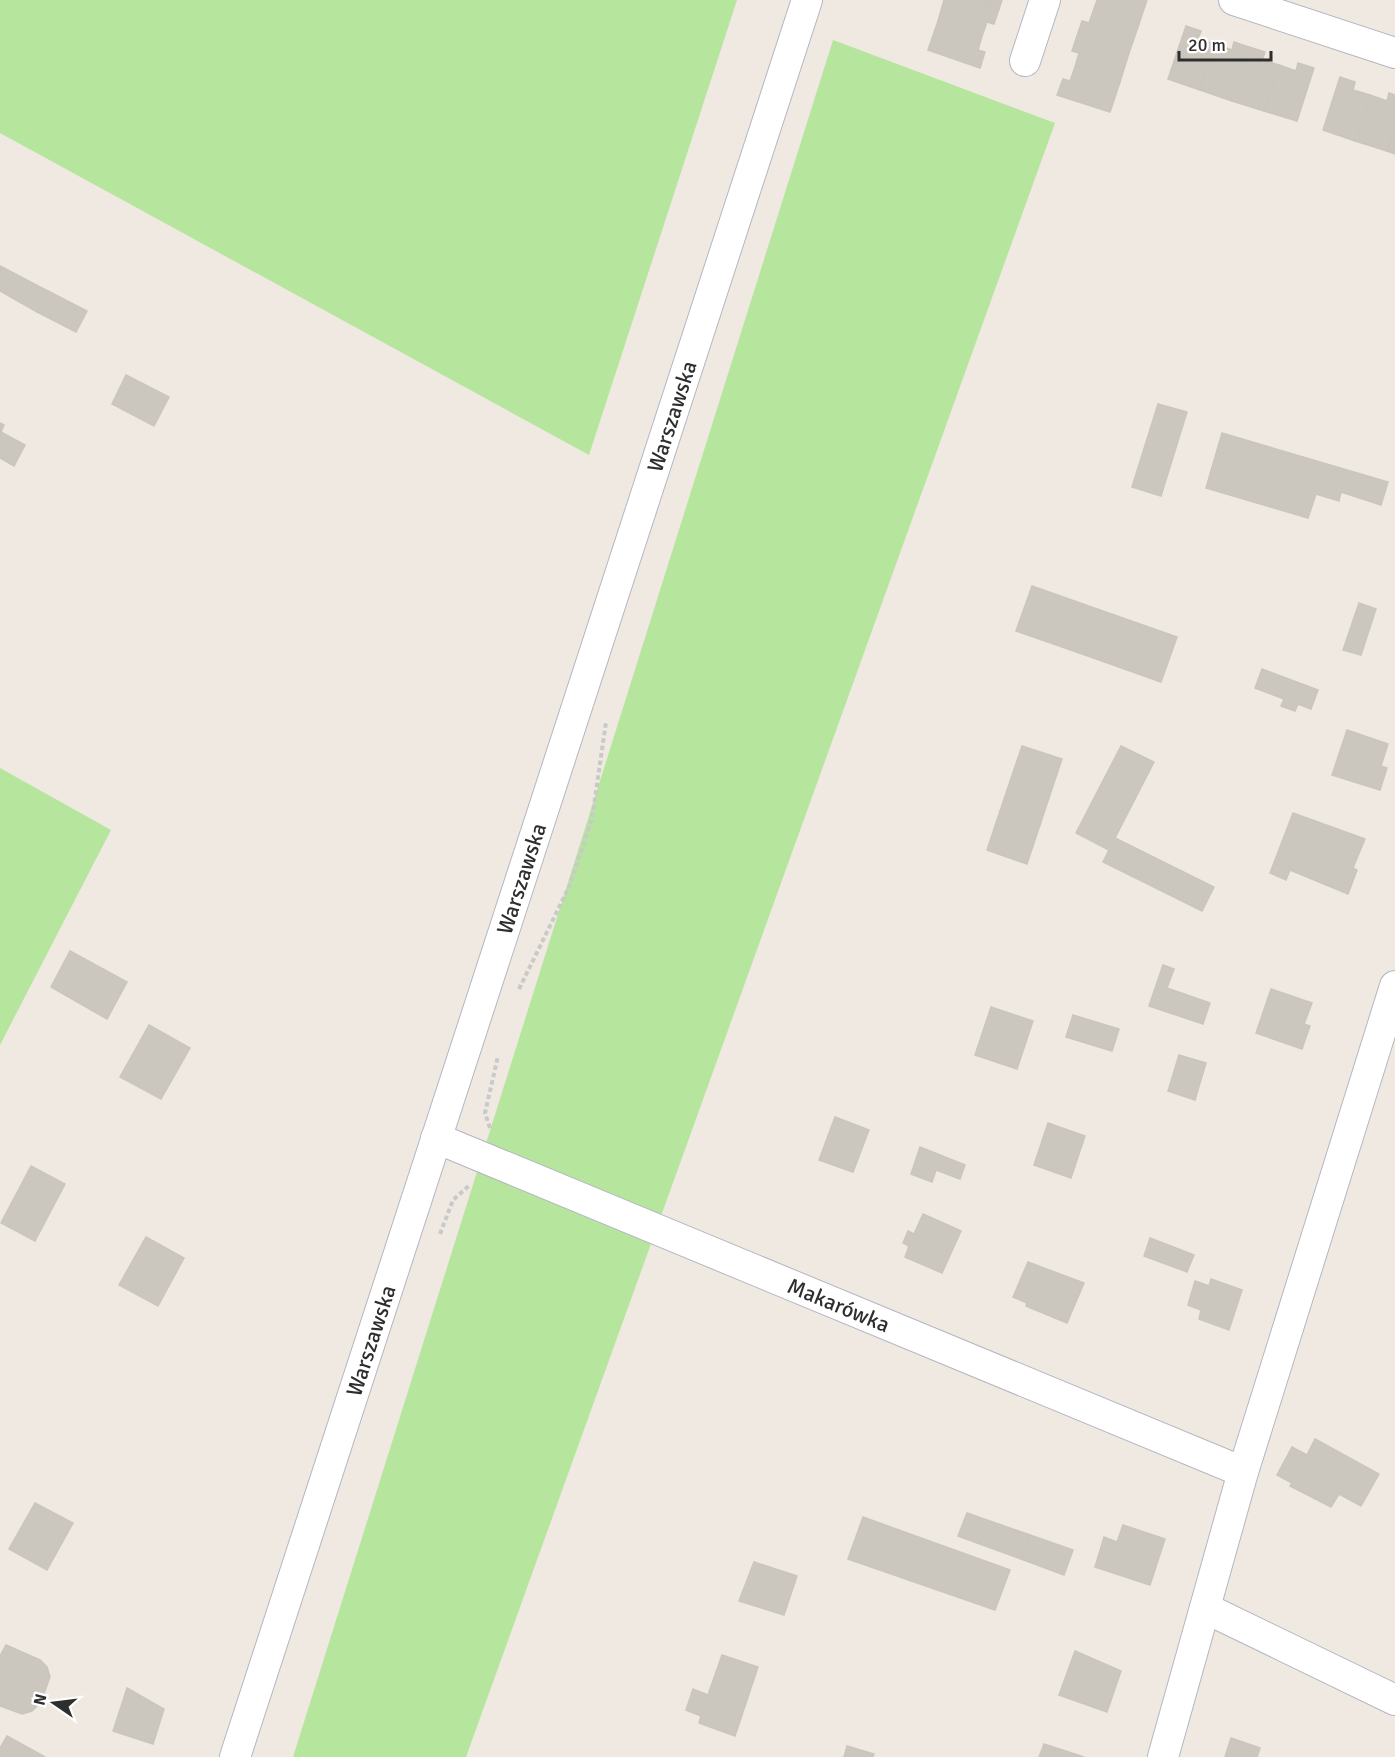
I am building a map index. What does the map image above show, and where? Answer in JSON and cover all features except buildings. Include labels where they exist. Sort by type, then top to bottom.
[{"type":"street","name":"Warszawska","points":[[235,1757],[807,0]]},
{"type":"street","points":[[1025,61],[1045,0]]},
{"type":"street","points":[[1234,0],[1395,53]]},
{"type":"street","points":[[1163,1757],[1243,1472],[1395,986]]},
{"type":"street","name":"Makarówka","points":[[436,1138],[1243,1472]]},
{"type":"street","points":[[1206,1608],[1395,1700]]},
{"type":"path","points":[[518,992],[569,887],[592,819],[607,710]]},
{"type":"path","points":[[492,1135],[485,1113],[499,1051]]},
{"type":"green space","points":[[0,0],[737,0],[589,455],[0,133]]},
{"type":"green space","points":[[833,40],[1055,123],[466,1757],[293,1757]]},
{"type":"green space","points":[[0,768],[111,830],[0,1045]]}]
